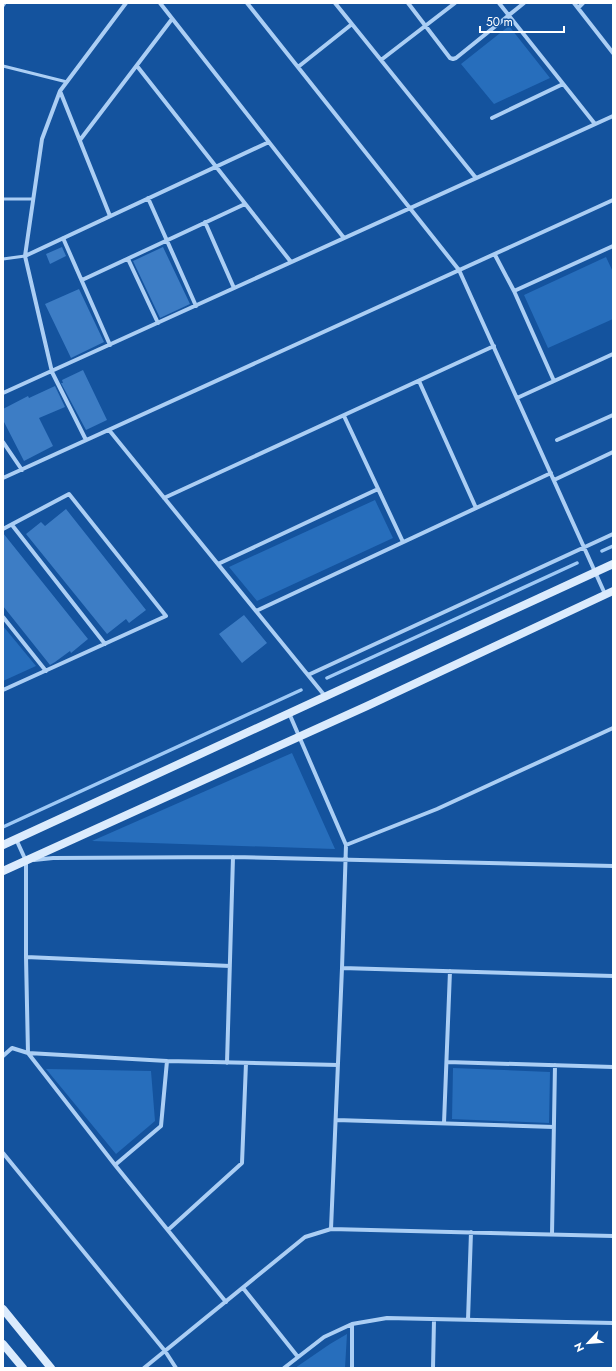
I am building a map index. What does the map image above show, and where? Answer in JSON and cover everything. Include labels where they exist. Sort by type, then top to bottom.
[{"type":"street","points":[[86,440],[52,372],[25,256],[42,139],[60,91],[126,3]]},
{"type":"street","points":[[160,3],[344,238]]},
{"type":"street","points":[[3,871],[609,593],[596,572],[584,547],[460,270],[247,3]]},
{"type":"street","points":[[335,3],[476,178]]},
{"type":"street","points":[[408,3],[450,58],[453,59],[524,3]]},
{"type":"street","points":[[381,60],[455,3]]},
{"type":"street","points":[[499,3],[595,124]]},
{"type":"street","points":[[574,3],[613,52]]},
{"type":"street","points":[[578,8],[583,3]]},
{"type":"street","points":[[80,140],[172,19]]},
{"type":"street","points":[[298,67],[352,24]]},
{"type":"street","points":[[137,66],[291,262]]},
{"type":"street","points":[[492,118],[563,84]]},
{"type":"street","points":[[60,91],[110,216]]},
{"type":"street","points":[[3,393],[613,116]]},
{"type":"street","points":[[25,256],[269,142]]},
{"type":"street","points":[[148,198],[196,306]]},
{"type":"street","points":[[3,478],[613,200]]},
{"type":"street","points":[[82,280],[245,204]]},
{"type":"street","points":[[205,222],[234,288]]},
{"type":"street","points":[[63,238],[110,345]]},
{"type":"street","points":[[514,291],[613,246]]},
{"type":"street","points":[[495,254],[514,291],[554,381]]},
{"type":"street","points":[[128,258],[158,323]]},
{"type":"street","points":[[164,498],[494,346]]},
{"type":"street","points":[[517,398],[613,354]]},
{"type":"street","points":[[419,381],[476,508]]},
{"type":"street","points":[[557,440],[613,415]]},
{"type":"street","points":[[344,416],[403,542]]},
{"type":"street","points":[[108,430],[325,696]]},
{"type":"street","points":[[3,442],[22,470]]},
{"type":"street","points":[[554,480],[613,452]]},
{"type":"street","points":[[256,611],[551,473]]},
{"type":"street","points":[[218,564],[378,489]]},
{"type":"street","points":[[3,529],[68,494],[166,616],[3,690]]},
{"type":"street","points":[[12,524],[105,644]]},
{"type":"street","points":[[308,675],[613,534]]},
{"type":"street","points":[[3,845],[613,564]]},
{"type":"street","points":[[3,616],[46,671]]},
{"type":"street","points":[[289,713],[346,845],[331,1229]]},
{"type":"street","points":[[346,845],[437,809],[613,728]]},
{"type":"street","points":[[16,839],[26,861],[28,1053],[115,1165],[226,1302]]},
{"type":"street","points":[[26,861],[53,858],[233,857],[613,866]]},
{"type":"street","points":[[227,1063],[233,857]]},
{"type":"street","points":[[26,957],[230,966]]},
{"type":"street","points":[[342,968],[613,976]]},
{"type":"street","points":[[444,1123],[450,971]]},
{"type":"street","points":[[3,1056],[12,1048],[28,1053],[167,1061],[338,1066]]},
{"type":"street","points":[[115,1165],[161,1126],[167,1061]]},
{"type":"street","points":[[447,1062],[613,1067]]},
{"type":"street","points":[[168,1230],[242,1163],[246,1063]]},
{"type":"street","points":[[552,1234],[555,1065]]},
{"type":"street","points":[[336,1120],[554,1127]]},
{"type":"street","points":[[3,1153],[165,1351],[176,1368]]},
{"type":"street","points":[[144,1368],[306,1237],[331,1229],[613,1236]]},
{"type":"street","points":[[468,1320],[471,1232]]},
{"type":"street","points":[[243,1288],[298,1357]]},
{"type":"street","points":[[3,1309],[51,1368]]},
{"type":"street","points":[[284,1368],[324,1337],[352,1324],[387,1318],[613,1324]]},
{"type":"street","points":[[433,1368],[434,1320]]},
{"type":"street","points":[[352,1324],[352,1368]]},
{"type":"street","points":[[3,1344],[23,1368]]},
{"type":"lane","points":[[3,66],[67,82]]},
{"type":"lane","points":[[3,199],[34,199]]},
{"type":"lane","points":[[3,259],[25,256]]},
{"type":"shaded area","points":[[509,26],[550,78],[494,104],[461,64]]},
{"type":"shaded area","points":[[606,257],[613,272],[613,319],[548,348],[524,295]]},
{"type":"shaded area","points":[[375,500],[393,538],[257,601],[229,567]]},
{"type":"shaded area","points":[[3,626],[36,666],[3,681]]},
{"type":"shaded area","points":[[292,753],[335,849],[92,841]]},
{"type":"shaded area","points":[[453,1068],[550,1072],[549,1123],[452,1119]]},
{"type":"shaded area","points":[[46,1069],[151,1071],[155,1121],[116,1154]]},
{"type":"shaded area","points":[[347,1334],[345,1368],[295,1368],[330,1344]]},
{"type":"building","points":[[62,247],[66,256],[50,264],[46,254]]},
{"type":"building","points":[[163,247],[190,304],[160,318],[133,261]]},
{"type":"building","points":[[79,289],[104,342],[71,358],[45,304]]},
{"type":"building","points":[[83,370],[107,420],[86,430],[61,383],[63,383],[62,380]]},
{"type":"building","points":[[55,386],[65,407],[39,418],[53,446],[24,461],[3,420],[3,409],[28,396],[29,398]]},
{"type":"building","points":[[66,509],[146,610],[129,623],[126,619],[107,634],[26,534],[41,522],[45,526]]},
{"type":"building","points":[[3,533],[88,639],[71,653],[70,651],[50,665],[3,606]]},
{"type":"building","points":[[244,615],[267,643],[242,663],[219,634]]},
{"type":"waterway","points":[[602,551],[613,546]]},
{"type":"waterway","points":[[327,678],[577,563]]},
{"type":"waterway","points":[[3,827],[301,690]]}]
